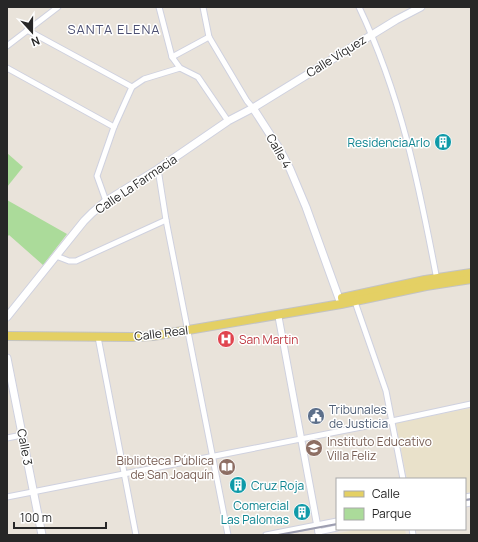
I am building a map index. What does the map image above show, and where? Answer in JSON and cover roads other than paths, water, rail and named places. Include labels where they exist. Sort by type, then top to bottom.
[{"type":"main road","name":"Calle Víquez","points":[[252,108],[372,34],[421,7]]},
{"type":"main road","name":"Calle La Farmacia","points":[[7,317],[84,221],[106,201],[158,169],[228,121],[252,108]]},
{"type":"main road","name":"Calle 4","points":[[252,108],[290,169],[306,206],[340,302]]},
{"type":"main road","name":"Calle Real","points":[[7,336],[153,336],[314,308],[471,273]]},
{"type":"main road","name":"Calle Real","points":[[437,281],[471,279]]},
{"type":"main road","name":"Calle 3","points":[[7,358],[42,535]]},
{"type":"street","points":[[7,46],[58,7]]},
{"type":"street","points":[[157,7],[172,57],[180,68],[198,77],[228,121]]},
{"type":"street","name":"Calle 4","points":[[202,7],[208,37],[252,108]]},
{"type":"street","points":[[359,7],[372,34],[396,99],[408,144],[437,281]]},
{"type":"street","points":[[27,30],[132,87]]},
{"type":"street","points":[[172,57],[208,37]]},
{"type":"street","points":[[7,68],[114,127]]},
{"type":"street","points":[[106,201],[97,176],[114,127],[132,87],[144,79],[180,68]]},
{"type":"street","points":[[158,169],[166,220],[228,535]]},
{"type":"street","points":[[56,256],[69,261],[76,261],[166,220]]},
{"type":"street","points":[[354,298],[383,378],[403,478]]},
{"type":"street","points":[[278,314],[319,533],[336,528]]},
{"type":"street","points":[[98,336],[136,535]]},
{"type":"street","points":[[7,497],[124,475],[471,404]]},
{"type":"street","points":[[7,438],[22,435]]},
{"type":"street","points":[[266,535],[336,521]]},
{"type":"railway","points":[[466,500],[471,499]]},
{"type":"railway","points":[[278,535],[336,524]]},
{"type":"place","name":"ResidenciaArlo","points":[[443,142]]},
{"type":"place","name":"San Martin","points":[[226,339]]},
{"type":"place","name":"Tribunales de Justicia","points":[[316,416]]},
{"type":"place","name":"Instituto Educativo Villa Feliz","points":[[314,448]]},
{"type":"place","name":"Biblioteca Pública de San Joaquín","points":[[227,467]]},
{"type":"place","name":"Cruz Roja","points":[[238,485]]},
{"type":"place","name":"Comercial Las Palomas","points":[[302,512]]},
{"type":"district","name":"SANTA ELENA","points":[[114,29]]}]
